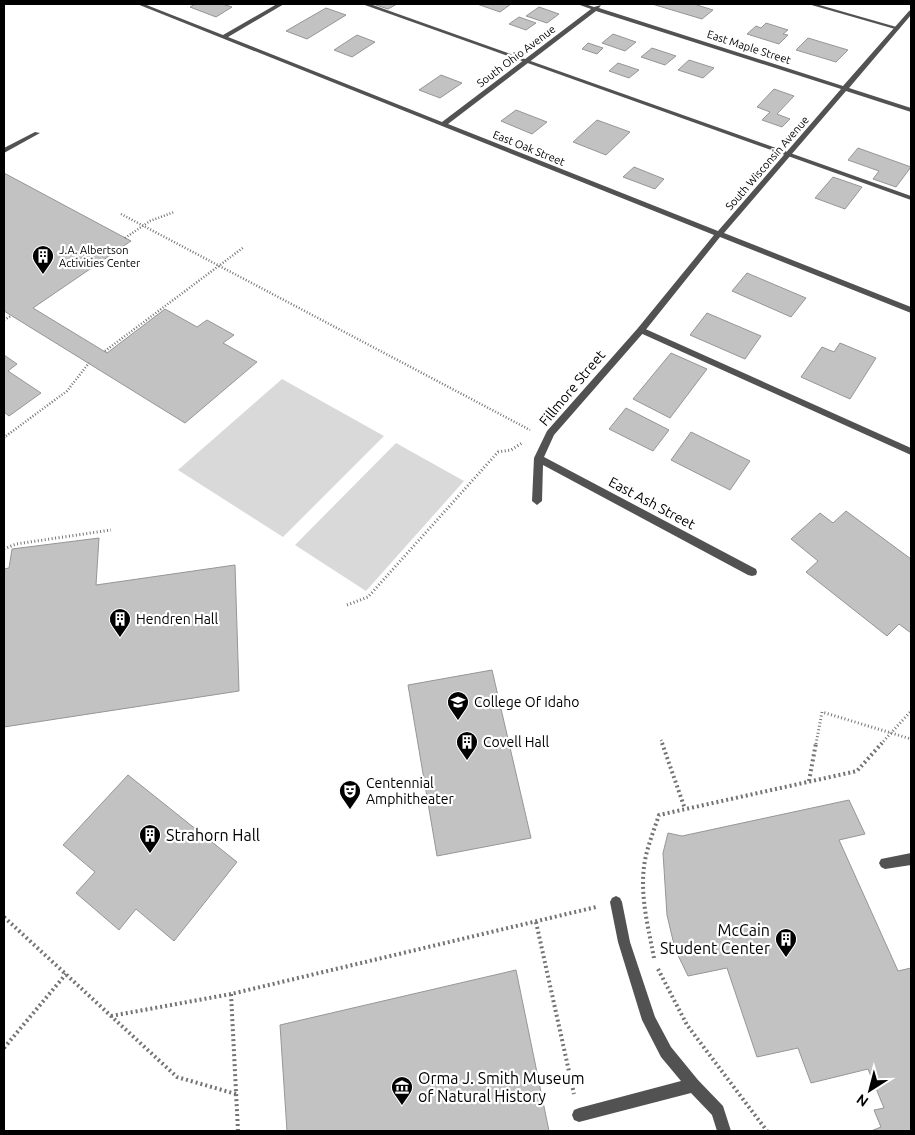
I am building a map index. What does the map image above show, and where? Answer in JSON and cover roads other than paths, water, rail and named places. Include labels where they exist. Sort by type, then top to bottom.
[{"type":"street","name":"East Oak Street","points":[[140,4],[911,310]]},
{"type":"street","points":[[223,36],[280,4]]},
{"type":"street","points":[[365,4],[911,198]]},
{"type":"street","name":"East Maple Street","points":[[580,4],[911,110]]},
{"type":"street","name":"South Ohio Avenue","points":[[443,124],[602,4]]},
{"type":"street","points":[[811,4],[897,28]]},
{"type":"street","name":"South Wisconsin Avenue","points":[[641,330],[719,234],[843,88],[911,12]]},
{"type":"street","points":[[4,151],[37,133]]},
{"type":"street","points":[[641,330],[911,452]]},
{"type":"street","name":"Fillmore Street","points":[[537,501],[539,458],[550,433],[641,330]]},
{"type":"street","name":"East Ash Street","points":[[539,458],[752,572]]},
{"type":"street","points":[[886,863],[911,859]]},
{"type":"street","points":[[616,902],[624,942],[649,1020],[666,1052],[693,1085],[718,1111],[724,1131]]},
{"type":"street","points":[[579,1116],[693,1085]]},
{"type":"place","name":"J.A. Albertson Activities Center","points":[[43,275]]},
{"type":"place","name":"Hendren Hall","points":[[120,638]]},
{"type":"place","name":"College Of Idaho","points":[[458,721]]},
{"type":"place","name":"Covell Hall","points":[[467,761]]},
{"type":"place","name":"Centennial Amphitheater","points":[[350,810]]},
{"type":"place","name":"Strahorn Hall","points":[[150,854]]},
{"type":"place","name":"McCain Student Center","points":[[786,958]]},
{"type":"place","name":"Orma J. Smith Museum of Natural History","points":[[402,1106]]}]
